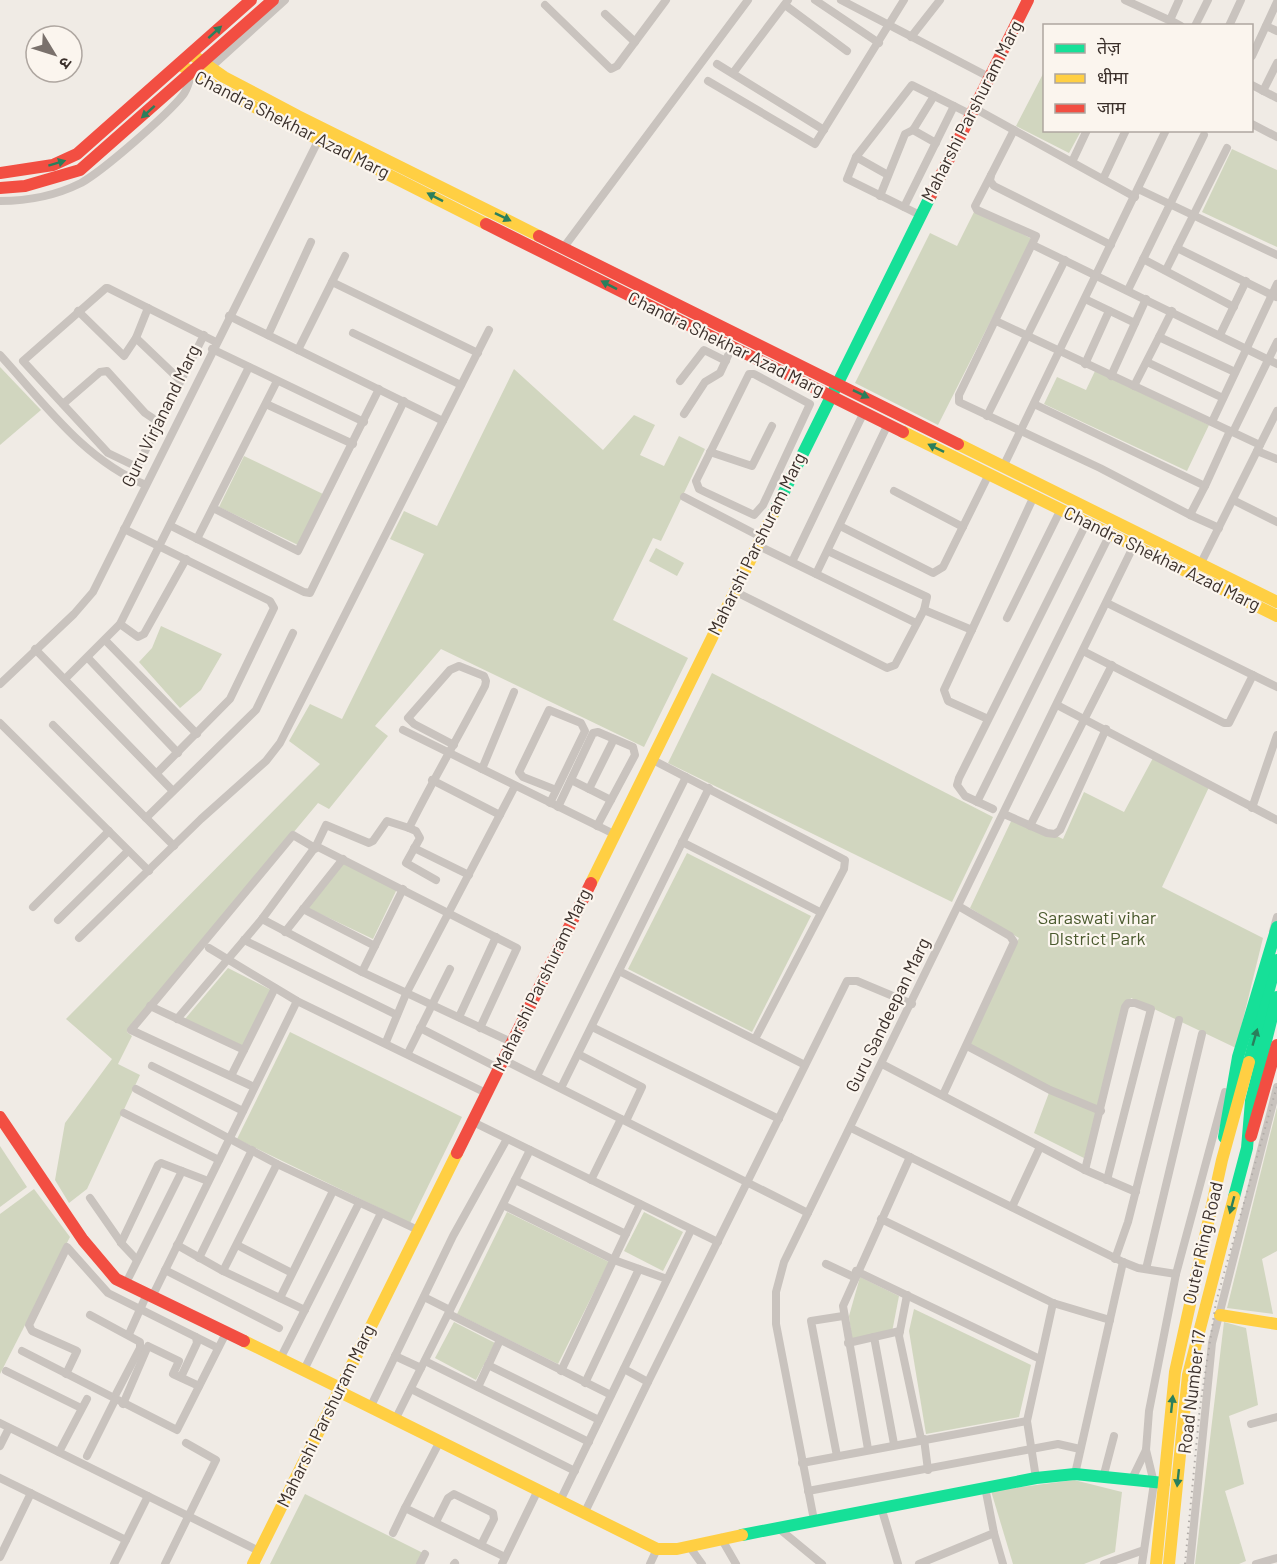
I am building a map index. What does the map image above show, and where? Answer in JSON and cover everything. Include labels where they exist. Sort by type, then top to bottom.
[{"type":"main road","points":[[0,173],[53,165],[77,154],[251,0]]},
{"type":"main road","points":[[0,188],[36,183],[80,170],[192,73],[206,66],[273,0]]},
{"type":"main road","name":"Maharshi Parshuram Marg","points":[[253,1564],[1028,0]]},
{"type":"main road","name":"Chandra Shekhar Azad Marg","points":[[191,54],[206,66],[321,134],[732,347],[1277,616]]},
{"type":"main road","name":"Chandra Shekhar Azad Marg","points":[[180,64],[192,73],[564,247],[1277,602]]},
{"type":"main road","points":[[993,476],[1000,463]]},
{"type":"main road","name":"Outer Ring Road","points":[[1156,1564],[1159,1483],[1175,1372],[1222,1160],[1227,1108],[1242,1042],[1277,927]]},
{"type":"main road","points":[[1222,1160],[1277,960]]},
{"type":"main road","points":[[1247,1148],[1251,1101],[1277,997]]},
{"type":"main road","name":"Outer Ring Road","points":[[1169,1564],[1188,1375],[1247,1148],[1260,1112],[1277,1047]]},
{"type":"main road","points":[[0,1117],[76,1229],[116,1279],[304,1371],[370,1408],[657,1549],[689,1546],[1036,1478],[1075,1474],[1159,1483]]},
{"type":"main road","points":[[1220,1315],[1277,1324]]},
{"type":"street","points":[[206,66],[285,0]]},
{"type":"street","points":[[544,5],[611,69],[617,66],[666,0]]},
{"type":"street","points":[[564,247],[748,0]]},
{"type":"street","points":[[815,0],[879,43]]},
{"type":"street","points":[[841,0],[989,77]]},
{"type":"street","points":[[708,81],[813,144],[890,26],[904,0]]},
{"type":"street","points":[[911,37],[940,0]]},
{"type":"street","points":[[1125,0],[1177,24]]},
{"type":"street","points":[[1171,21],[1170,17],[1179,0]]},
{"type":"street","points":[[1197,24],[1208,0]]},
{"type":"street","points":[[1230,24],[1241,0]]},
{"type":"street","points":[[733,73],[786,2],[847,51]]},
{"type":"street","points":[[1253,52],[1277,3]]},
{"type":"street","points":[[605,14],[635,42]]},
{"type":"street","points":[[1266,26],[1277,31]]},
{"type":"street","points":[[717,64],[824,130]]},
{"type":"street","points":[[1263,91],[1276,65]]},
{"type":"street","points":[[0,201],[45,196],[81,183],[118,154],[179,99],[188,86],[192,73]]},
{"type":"street","points":[[920,215],[847,179],[856,157],[912,85],[954,106],[972,111],[1014,130],[1102,179],[1172,204],[1277,255]]},
{"type":"street","points":[[1253,86],[1277,98]]},
{"type":"street","points":[[880,195],[905,134],[913,130],[934,96]]},
{"type":"street","points":[[904,207],[954,106]]},
{"type":"street","points":[[1253,125],[1277,137]]},
{"type":"street","points":[[913,130],[936,143]]},
{"type":"street","points":[[1014,130],[975,206],[977,210],[1036,236],[958,399],[962,404],[1100,468],[1219,528]]},
{"type":"street","points":[[1072,162],[1086,132]]},
{"type":"street","points":[[1102,179],[1125,132]]},
{"type":"street","points":[[1000,463],[1021,432],[1165,132]]},
{"type":"street","name":"Guru Virjanand Marg","points":[[0,684],[86,602],[321,134]]},
{"type":"street","points":[[1128,290],[1204,135]]},
{"type":"street","points":[[1166,270],[1227,148]]},
{"type":"street","points":[[856,157],[888,175]]},
{"type":"street","points":[[991,176],[990,181],[994,186],[1112,245]]},
{"type":"street","points":[[268,335],[311,242]]},
{"type":"street","points":[[1033,245],[1172,310],[1273,362]]},
{"type":"street","points":[[1177,248],[1274,296]]},
{"type":"street","points":[[298,350],[345,256]]},
{"type":"street","points":[[1143,259],[1234,307]]},
{"type":"street","points":[[987,416],[1065,260]]},
{"type":"street","points":[[1220,335],[1246,281]]},
{"type":"street","points":[[332,282],[478,353]]},
{"type":"street","points":[[1212,422],[1246,348],[1274,296],[1277,284]]},
{"type":"street","points":[[204,335],[140,464],[134,467],[108,453],[24,364],[23,359],[106,288],[204,335],[214,346],[249,367],[364,422]]},
{"type":"street","points":[[1085,299],[1135,324]]},
{"type":"street","points":[[1111,376],[1146,299]]},
{"type":"street","points":[[78,311],[122,355],[127,353],[136,338],[148,308]]},
{"type":"street","points":[[1134,386],[1172,310]]},
{"type":"street","points":[[1085,364],[1109,311]]},
{"type":"street","points":[[229,316],[443,421]]},
{"type":"street","points":[[996,321],[1212,422],[1277,459]]},
{"type":"street","points":[[79,939],[266,760],[280,743],[489,330]]},
{"type":"street","points":[[353,333],[461,385]]},
{"type":"street","points":[[1159,337],[1235,372]]},
{"type":"street","points":[[136,338],[181,381]]},
{"type":"street","points":[[1190,515],[1232,432],[1273,362],[1277,342]]},
{"type":"street","points":[[684,414],[705,382],[720,373],[732,347]]},
{"type":"street","points":[[680,381],[704,350],[726,361]]},
{"type":"street","points":[[0,355],[96,457],[126,477],[146,485]]},
{"type":"street","points":[[751,374],[810,404],[759,512],[749,515],[699,489],[696,481],[758,360]]},
{"type":"street","points":[[1147,362],[1223,398]]},
{"type":"street","points":[[65,679],[120,624],[161,547],[249,367]]},
{"type":"street","points":[[63,404],[100,372],[107,371],[145,413],[160,423]]},
{"type":"street","points":[[197,539],[277,381]]},
{"type":"street","points":[[213,508],[298,551],[379,389]]},
{"type":"street","points":[[171,526],[304,592],[310,592],[404,401]]},
{"type":"street","points":[[266,404],[353,444]]},
{"type":"street","points":[[1034,404],[1205,486]]},
{"type":"street","points":[[1201,563],[1277,411]]},
{"type":"street","points":[[792,562],[864,412]]},
{"type":"street","points":[[816,574],[888,424]]},
{"type":"street","points":[[710,452],[747,466],[752,465],[772,426]]},
{"type":"street","points":[[840,526],[933,573],[943,567],[963,526],[993,476]]},
{"type":"street","points":[[894,491],[963,526]]},
{"type":"street","points":[[988,719],[948,701],[944,696],[944,690],[1034,496]]},
{"type":"street","points":[[684,497],[792,562],[916,623]]},
{"type":"street","points":[[1233,500],[1277,522]]},
{"type":"street","points":[[1007,618],[1061,509]]},
{"type":"street","points":[[993,809],[965,796],[957,785],[1087,522]]},
{"type":"street","points":[[124,529],[270,601],[274,608],[237,687],[219,712],[157,773]]},
{"type":"street","points":[[977,802],[1110,534]]},
{"type":"street","name":"Guru Sandeepan Marg","points":[[814,1520],[775,1309],[784,1262],[960,907],[1134,545]]},
{"type":"street","points":[[734,591],[887,668],[895,665],[924,610],[927,597],[828,551]]},
{"type":"street","points":[[120,624],[141,637],[186,559]]},
{"type":"street","points":[[1107,603],[1277,687]]},
{"type":"street","points":[[924,610],[972,630]]},
{"type":"street","points":[[146,818],[256,710],[293,633]]},
{"type":"street","points":[[105,640],[197,734]]},
{"type":"street","points":[[35,649],[173,790]]},
{"type":"street","points":[[1083,651],[1224,723],[1228,723],[1234,716],[1253,675]]},
{"type":"street","points":[[88,658],[178,753]]},
{"type":"street","points":[[1030,825],[1112,665]]},
{"type":"street","points":[[409,828],[432,780],[451,749],[486,681],[484,676],[459,666],[450,670],[408,718],[414,724],[451,749],[482,769],[614,834]]},
{"type":"street","points":[[0,675],[10,674]]},
{"type":"street","points":[[482,769],[514,692]]},
{"type":"street","points":[[1057,705],[1277,819]]},
{"type":"street","points":[[554,805],[556,790],[585,731],[581,723],[549,710],[519,772],[523,777],[556,790]]},
{"type":"street","points":[[0,723],[149,871]]},
{"type":"street","points":[[53,725],[174,846]]},
{"type":"street","points":[[1004,814],[1047,833],[1055,834],[1060,830],[1106,729]]},
{"type":"street","points":[[403,730],[451,749]]},
{"type":"street","points":[[554,805],[571,780],[593,734],[598,732],[633,747],[635,755],[597,826]]},
{"type":"street","points":[[1252,808],[1277,735]]},
{"type":"street","points":[[589,789],[614,739]]},
{"type":"street","points":[[651,759],[845,860],[844,869],[755,1039]]},
{"type":"street","points":[[537,1076],[686,777]]},
{"type":"street","points":[[432,780],[500,814]]},
{"type":"street","points":[[571,780],[611,800]]},
{"type":"street","points":[[386,1042],[406,994],[515,786]]},
{"type":"street","points":[[561,1088],[709,788]]},
{"type":"street","points":[[177,1019],[262,919],[315,848],[326,825],[369,843],[374,841],[387,821],[409,828],[419,834],[406,863],[436,880]]},
{"type":"street","points":[[33,907],[109,831]]},
{"type":"street","points":[[254,1087],[131,1030],[293,835],[515,946],[518,951],[480,1028]]},
{"type":"street","points":[[682,842],[820,912]]},
{"type":"street","points":[[414,848],[469,875]]},
{"type":"street","points":[[58,920],[129,851]]},
{"type":"street","points":[[285,932],[343,859]]},
{"type":"street","points":[[362,972],[403,889]]},
{"type":"street","points":[[943,1095],[1014,942],[1010,936],[960,907]]},
{"type":"street","points":[[303,909],[375,946]]},
{"type":"street","points":[[1131,1481],[1146,1450],[1149,1411],[1176,1274],[1241,1029],[1277,917]]},
{"type":"street","points":[[262,919],[406,994],[511,1042]]},
{"type":"street","points":[[459,1017],[496,937]]},
{"type":"street","points":[[244,940],[397,1015]]},
{"type":"street","points":[[209,948],[297,1001],[386,1042],[486,1093]]},
{"type":"street","points":[[408,1053],[450,969]]},
{"type":"street","points":[[619,971],[806,1065]]},
{"type":"street","points":[[584,1514],[847,981],[857,981],[912,1005]]},
{"type":"street","points":[[231,1076],[275,988]]},
{"type":"street","points":[[129,1334],[139,1310],[165,1270],[297,1001]]},
{"type":"street","points":[[1085,1170],[1125,1007],[1128,1003],[1135,1003],[1150,1009],[1107,1180]]},
{"type":"street","points":[[150,1006],[244,1050]]},
{"type":"street","points":[[1075,1474],[1110,1320],[1119,1261],[1179,1020]]},
{"type":"street","points":[[592,1027],[779,1119]]},
{"type":"street","points":[[420,1028],[500,1064],[537,1076],[808,1213]]},
{"type":"street","points":[[1146,1269],[1202,1034]]},
{"type":"street","points":[[967,1046],[1050,1090],[1101,1111]]},
{"type":"street","points":[[578,1054],[642,1087],[591,1180]]},
{"type":"street","points":[[882,1064],[1085,1170],[1136,1192]]},
{"type":"street","points":[[152,1066],[243,1111]]},
{"type":"street","name":"Road Number 17","points":[[1190,1564],[1212,1343],[1277,1087]]},
{"type":"street","points":[[136,1089],[277,1164],[418,1230]]},
{"type":"street","points":[[124,1113],[219,1160]]},
{"type":"street","points":[[471,1121],[718,1242]]},
{"type":"street","points":[[851,1128],[1119,1261],[1176,1274]]},
{"type":"street","points":[[370,1408],[453,1236],[507,1139]]},
{"type":"street","points":[[1012,1207],[1040,1147]]},
{"type":"street","points":[[199,1258],[252,1150]]},
{"type":"street","points":[[395,1420],[530,1150]]},
{"type":"street","points":[[868,1449],[843,1306],[855,1274],[910,1157]]},
{"type":"street","points":[[121,1243],[158,1165],[161,1163],[208,1181]]},
{"type":"street","points":[[223,1271],[277,1164]]},
{"type":"street","points":[[129,1277],[182,1171]]},
{"type":"street","points":[[515,1180],[626,1234]]},
{"type":"street","points":[[280,1298],[333,1191]]},
{"type":"street","points":[[90,1198],[121,1243],[137,1260]]},
{"type":"street","points":[[280,1359],[359,1203]]},
{"type":"street","points":[[561,1371],[640,1204]]},
{"type":"street","points":[[503,1205],[614,1260],[667,1279]]},
{"type":"street","points":[[304,1371],[381,1213]]},
{"type":"street","points":[[881,1219],[1053,1303],[1110,1320]]},
{"type":"street","points":[[70,1248],[76,1229]]},
{"type":"street","points":[[560,1501],[691,1230]]},
{"type":"street","points":[[177,1245],[223,1271],[305,1310]]},
{"type":"street","points":[[237,1245],[292,1273]]},
{"type":"street","points":[[70,1248],[108,1293],[218,1348]]},
{"type":"street","points":[[66,1374],[77,1351],[32,1331],[29,1325],[65,1249],[70,1248]]},
{"type":"street","points":[[826,1264],[907,1295],[1040,1359]]},
{"type":"street","points":[[585,1383],[639,1269]]},
{"type":"street","points":[[165,1270],[279,1328]]},
{"type":"street","points":[[907,1295],[900,1331],[928,1470]]},
{"type":"street","points":[[424,1297],[500,1340],[611,1395]]},
{"type":"street","points":[[1036,1478],[1027,1421],[1053,1303]]},
{"type":"street","points":[[90,1315],[129,1334],[140,1342],[140,1348],[118,1399]]},
{"type":"street","points":[[837,1456],[812,1321],[843,1316]]},
{"type":"street","points":[[848,1343],[900,1331]]},
{"type":"street","points":[[22,1351],[177,1430],[226,1333]]},
{"type":"street","points":[[181,1377],[197,1344],[196,1337]]},
{"type":"street","points":[[874,1337],[894,1444]]},
{"type":"street","points":[[478,1387],[500,1340]]},
{"type":"street","points":[[87,1456],[148,1346],[180,1361],[173,1374],[199,1386]]},
{"type":"street","points":[[396,1356],[423,1364],[478,1387],[589,1442]]},
{"type":"street","points":[[488,1365],[599,1420]]},
{"type":"street","points":[[624,1369],[648,1382]]},
{"type":"street","points":[[6,1371],[81,1408]]},
{"type":"street","points":[[411,1389],[575,1471]]},
{"type":"street","points":[[59,1452],[87,1399]]},
{"type":"street","points":[[1251,1424],[1277,1417]]},
{"type":"street","points":[[802,1463],[1027,1421]]},
{"type":"street","points":[[0,1423],[259,1551]]},
{"type":"street","points":[[0,1446],[9,1428]]},
{"type":"street","points":[[1103,1478],[1114,1436]]},
{"type":"street","points":[[393,1533],[440,1442]]},
{"type":"street","points":[[165,1564],[216,1460],[186,1443]]},
{"type":"street","points":[[808,1491],[1058,1444],[1080,1449]]},
{"type":"street","points":[[1142,1564],[1159,1483],[1146,1450]]},
{"type":"street","points":[[0,1478],[126,1540]]},
{"type":"street","points":[[985,1488],[1003,1564]]},
{"type":"street","points":[[405,1508],[481,1545],[503,1560],[538,1490]]},
{"type":"street","points":[[0,1557],[31,1493]]},
{"type":"street","points":[[436,1522],[448,1498],[454,1494],[493,1513],[494,1519],[481,1545]]},
{"type":"street","points":[[114,1564],[148,1496]]},
{"type":"street","points":[[880,1507],[898,1564]]},
{"type":"street","points":[[777,1527],[822,1564]]},
{"type":"street","points":[[919,1564],[994,1533]]},
{"type":"street","points":[[721,1538],[736,1564]]},
{"type":"street","points":[[689,1546],[702,1564]]},
{"type":"street","points":[[650,1564],[657,1549]]},
{"type":"street","points":[[1104,1564],[1144,1550]]},
{"type":"street","points":[[420,1564],[425,1554]]},
{"type":"street","points":[[1256,1564],[1277,1558]]},
{"type":"green space","points":[[1043,74],[1043,132],[1080,132],[1069,153],[1016,126]]},
{"type":"green space","points":[[1232,149],[1277,170],[1277,247],[1202,212]]},
{"type":"green space","points":[[975,210],[1032,239],[938,425],[855,383],[930,233],[957,246]]},
{"type":"green space","points":[[0,367],[41,410],[0,445]]},
{"type":"green space","points":[[514,369],[603,450],[634,415],[655,425],[640,455],[664,466],[679,436],[705,449],[661,541],[653,538],[613,620],[688,658],[644,747],[441,649],[375,726],[388,736],[329,809],[318,803],[127,1032],[132,1036],[118,1064],[140,1075],[87,1189],[69,1203],[55,1180],[65,1123],[112,1059],[66,1019],[320,764],[289,741],[310,704],[342,719],[424,554],[390,539],[404,511],[437,526]]},
{"type":"green space","points":[[1095,371],[1209,425],[1187,471],[1044,404],[1057,377],[1086,390]]},
{"type":"green space","points":[[244,456],[323,494],[298,545],[219,507]]},
{"type":"green space","points":[[656,548],[684,563],[677,576],[649,561]]},
{"type":"green space","points":[[161,626],[222,654],[201,690],[180,708],[139,662],[152,648]]},
{"type":"green space","points":[[712,673],[993,817],[952,902],[668,763]]},
{"type":"green space","name":"Saraswati vihar DIstrict Park","points":[[1153,758],[1210,785],[1162,887],[1263,938],[1236,1048],[1131,998],[1084,1158],[1034,1133],[1050,1090],[967,1046],[1019,938],[970,908],[1014,815],[1063,839],[1084,792],[1124,812]]},
{"type":"green space","points":[[687,853],[811,916],[752,1032],[628,969]]},
{"type":"green space","points":[[344,863],[397,889],[373,939],[308,908]]},
{"type":"green space","points":[[228,968],[273,991],[244,1047],[185,1019]]},
{"type":"green space","points":[[290,1032],[462,1117],[410,1223],[237,1139]]},
{"type":"green space","points":[[1277,1107],[1277,1251],[1262,1259],[1273,1314],[1227,1308]]},
{"type":"green space","points":[[0,1146],[27,1187],[0,1207]]},
{"type":"green space","points":[[34,1189],[70,1237],[0,1374],[0,1214]]},
{"type":"green space","points":[[507,1212],[609,1262],[558,1364],[457,1314]]},
{"type":"green space","points":[[644,1212],[683,1232],[663,1271],[624,1251]]},
{"type":"green space","points":[[860,1277],[899,1296],[892,1332],[852,1340],[849,1316]]},
{"type":"green space","points":[[914,1309],[1031,1365],[1019,1417],[926,1434],[909,1331]]},
{"type":"green space","points":[[454,1322],[495,1343],[476,1380],[435,1358]]},
{"type":"green space","points":[[1224,1322],[1246,1328],[1258,1405],[1229,1416],[1244,1484],[1225,1491],[1246,1561],[1239,1564],[1195,1564]]},
{"type":"green space","points":[[1074,1480],[1122,1492],[1115,1552],[1084,1564],[1013,1564],[991,1491]]},
{"type":"green space","points":[[305,1494],[425,1554],[420,1564],[270,1564]]},
{"type":"railway","points":[[1185,1564],[1200,1407],[1216,1302],[1277,1086]]},
{"type":"traffic: fast","points":[[773,514],[931,195]]},
{"type":"traffic: fast","points":[[1224,1137],[1238,1057],[1277,927]]},
{"type":"traffic: fast","points":[[1249,1062],[1277,960]]},
{"type":"traffic: fast","points":[[1234,1197],[1247,1148],[1251,1101],[1277,997]]},
{"type":"traffic: fast","points":[[742,1535],[1036,1478],[1075,1474],[1164,1483]]},
{"type":"traffic: slow","points":[[191,54],[224,77],[298,116],[539,236]]},
{"type":"traffic: slow","points":[[179,64],[217,88],[486,224]]},
{"type":"traffic: slow","points":[[903,432],[1277,616]]},
{"type":"traffic: slow","points":[[958,444],[1277,602]]},
{"type":"traffic: slow","points":[[591,883],[773,514]]},
{"type":"traffic: slow","points":[[1156,1564],[1175,1372],[1222,1160],[1249,1062]]},
{"type":"traffic: slow","points":[[253,1564],[457,1153]]},
{"type":"traffic: slow","points":[[1169,1564],[1188,1375],[1234,1197]]},
{"type":"traffic: slow","points":[[1220,1315],[1277,1324]]},
{"type":"traffic: slow","points":[[244,1341],[340,1388]]},
{"type":"traffic: slow","points":[[338,1391],[657,1549],[677,1549],[742,1535]]},
{"type":"traffic: jam","points":[[0,173],[53,165],[77,154],[251,0]]},
{"type":"traffic: jam","points":[[0,188],[25,186],[80,170],[273,0]]},
{"type":"traffic: jam","points":[[931,195],[1028,0]]},
{"type":"traffic: jam","points":[[486,224],[903,432]]},
{"type":"traffic: jam","points":[[539,236],[958,444]]},
{"type":"traffic: jam","points":[[457,1153],[591,883]]},
{"type":"traffic: jam","points":[[1251,1136],[1277,1045]]},
{"type":"traffic: jam","points":[[0,1117],[83,1240],[116,1279],[244,1341]]}]
